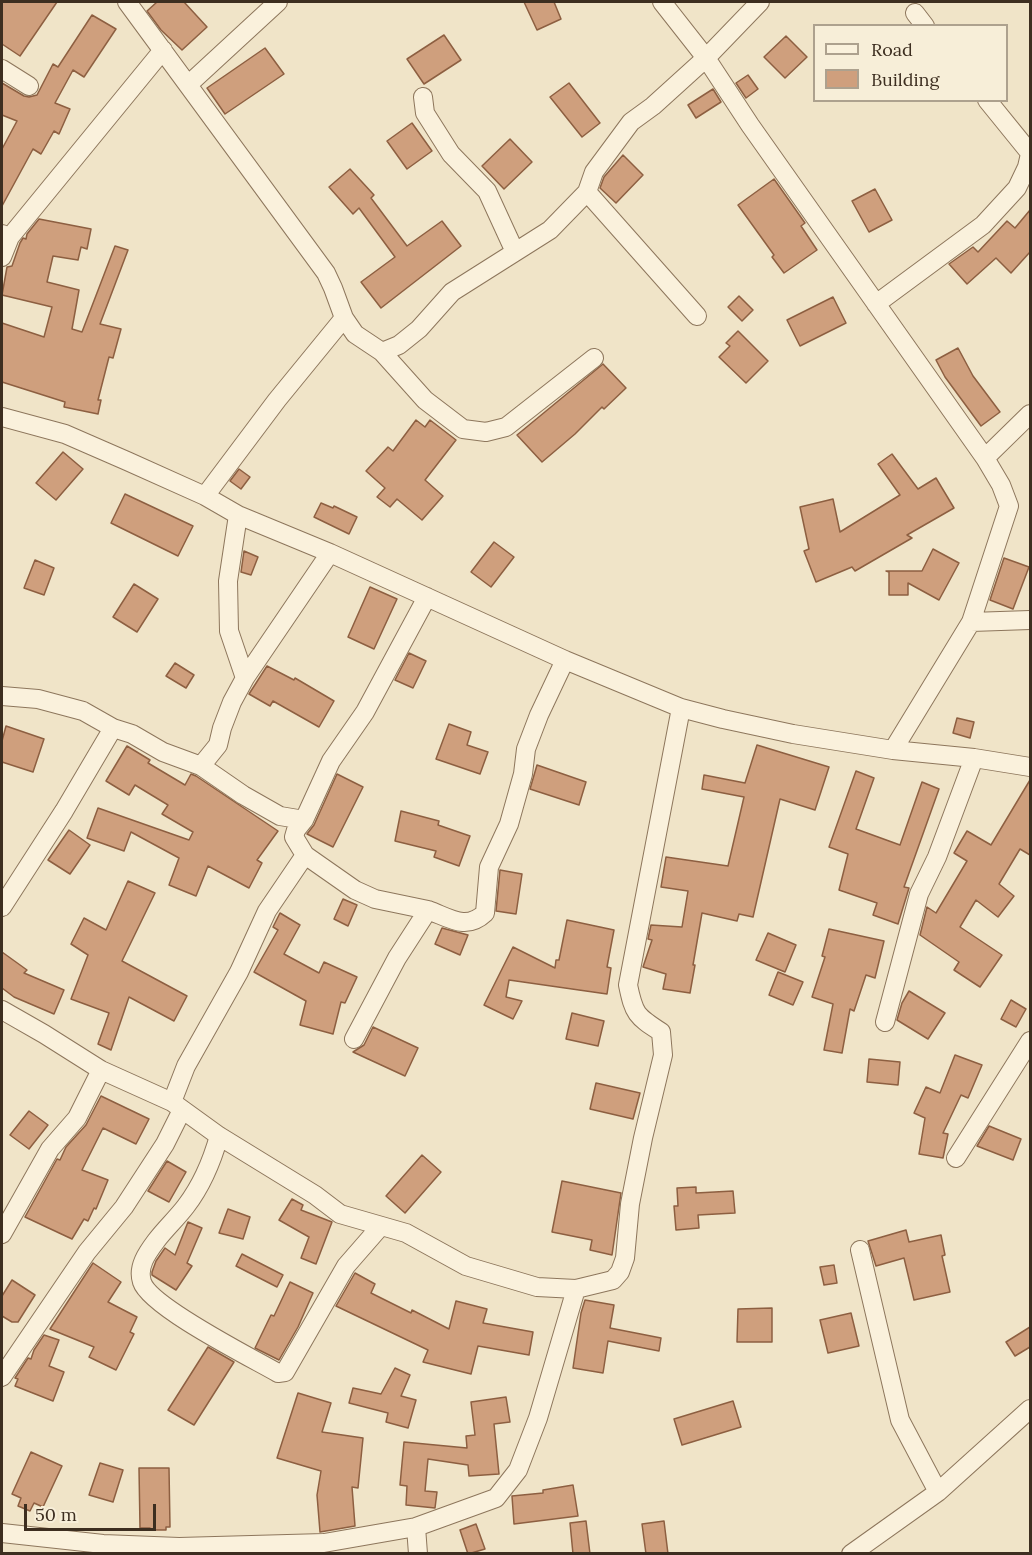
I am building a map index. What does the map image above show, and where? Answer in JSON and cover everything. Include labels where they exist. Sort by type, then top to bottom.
[{"type":"street","points":[[189,84],[278,2]]},
{"type":"street","points":[[662,2],[706,58],[750,125],[985,458],[1009,506],[971,622],[893,750]]},
{"type":"street","points":[[382,352],[399,345],[419,329],[452,292],[550,230],[586,192],[594,172],[631,122],[653,106],[706,58],[760,2]]},
{"type":"street","points":[[133,4],[163,50],[326,273],[344,318],[355,334],[382,352],[425,400],[464,429],[486,432],[506,427],[594,358]]},
{"type":"street","points":[[2,257],[6,236],[163,50]]},
{"type":"street","points":[[2,69],[29,87]]},
{"type":"street","points":[[423,97],[425,113],[451,154],[487,191],[515,252]]},
{"type":"street","points":[[876,304],[983,225],[1017,188],[1027,167],[1030,153],[989,102]]},
{"type":"street","points":[[586,192],[697,316]]},
{"type":"street","points":[[205,496],[277,400],[344,318]]},
{"type":"street","points":[[985,458],[1030,414]]},
{"type":"street","points":[[2,417],[65,434],[205,496],[238,515],[330,553],[565,660],[681,708],[793,734],[893,750],[974,758],[1030,767]]},
{"type":"street","points":[[238,515],[228,581],[229,631],[245,678]]},
{"type":"street","points":[[201,766],[218,745],[232,702],[245,678],[330,553]]},
{"type":"street","points":[[427,597],[365,712],[331,761],[294,837],[305,855],[355,890],[375,899],[428,910],[465,924],[476,921],[485,913],[489,867],[508,824],[523,774],[526,748],[565,660]]},
{"type":"street","points":[[971,622],[1030,620]]},
{"type":"street","points":[[2,696],[38,699],[83,711],[113,728],[132,734],[163,752],[201,766],[243,795],[280,816],[304,819]]},
{"type":"street","points":[[2,1010],[101,1070],[177,1106],[219,1136],[315,1195],[340,1214],[406,1233],[466,1266],[537,1287],[576,1289],[613,1280],[620,1272],[625,1258],[630,1204],[663,1055],[661,1032],[641,1019],[633,1009],[628,986],[681,708]]},
{"type":"street","points":[[2,907],[64,811],[113,728]]},
{"type":"street","points":[[885,1022],[919,894],[937,857],[974,758]]},
{"type":"street","points":[[2,1377],[87,1252],[124,1207],[165,1144],[186,1066],[239,972],[267,911],[305,855]]},
{"type":"street","points":[[354,1038],[397,958],[428,910]]},
{"type":"street","points":[[956,1158],[1030,1041]]},
{"type":"street","points":[[2,1234],[50,1149],[77,1118],[101,1070]]},
{"type":"street","points":[[219,1136],[211,1165],[186,1205],[156,1241],[141,1264],[142,1281],[147,1292],[176,1314],[278,1373],[285,1372],[345,1266],[380,1227]]},
{"type":"street","points":[[860,1250],[900,1420],[938,1492]]},
{"type":"street","points":[[2,1533],[103,1544],[190,1546],[324,1544],[416,1527],[496,1498],[518,1470],[537,1418],[576,1289]]},
{"type":"street","points":[[860,1550],[938,1492],[1030,1409]]},
{"type":"street","points":[[416,1527],[418,1554]]},
{"type":"building","points":[[2,2],[57,2],[20,56],[2,44]]},
{"type":"building","points":[[157,2],[184,2],[207,27],[182,50],[161,30],[147,11]]},
{"type":"building","points":[[524,2],[554,2],[561,19],[537,30]]},
{"type":"building","points":[[92,15],[116,29],[84,77],[73,70],[55,103],[70,109],[59,134],[54,131],[41,154],[33,149],[2,206],[2,149],[17,121],[2,115],[2,83],[24,96],[37,95],[53,64],[58,67]]},
{"type":"building","points":[[444,35],[461,60],[424,84],[407,59]]},
{"type":"building","points":[[786,36],[807,57],[785,78],[764,57]]},
{"type":"building","points":[[265,48],[284,74],[225,114],[207,88]]},
{"type":"building","points":[[748,75],[758,89],[746,98],[736,83]]},
{"type":"building","points":[[569,83],[600,123],[582,137],[550,97]]},
{"type":"building","points":[[713,89],[721,102],[696,118],[688,105]]},
{"type":"building","points":[[412,123],[432,151],[407,169],[387,141]]},
{"type":"building","points":[[510,139],[532,162],[504,189],[482,166]]},
{"type":"building","points":[[623,155],[643,175],[616,203],[600,188],[604,177]]},
{"type":"building","points":[[350,169],[374,195],[371,198],[407,246],[442,221],[461,246],[381,308],[361,282],[395,257],[359,208],[353,214],[329,187]]},
{"type":"building","points":[[774,179],[805,223],[801,226],[817,250],[784,273],[772,257],[774,255],[738,205]]},
{"type":"building","points":[[875,189],[892,220],[869,232],[852,201]]},
{"type":"building","points":[[1030,210],[1030,252],[1011,273],[996,258],[967,284],[949,264],[973,247],[978,252],[1007,221],[1015,228]]},
{"type":"building","points":[[39,219],[91,229],[87,249],[81,247],[78,260],[53,256],[47,282],[79,290],[72,329],[82,332],[115,246],[128,250],[100,324],[121,329],[113,358],[109,357],[98,400],[101,400],[98,414],[64,407],[65,402],[2,382],[2,323],[44,337],[52,307],[2,295],[7,267],[12,266],[20,243],[23,238],[26,239],[27,234]]},
{"type":"building","points":[[739,296],[753,310],[742,321],[728,307]]},
{"type":"building","points":[[833,297],[846,323],[800,346],[787,320]]},
{"type":"building","points":[[738,331],[768,361],[746,383],[719,357],[730,346],[726,343]]},
{"type":"building","points":[[958,348],[973,376],[1000,412],[981,426],[945,377],[936,360]]},
{"type":"building","points":[[603,364],[626,388],[542,462],[517,435]]},
{"type":"building","points":[[416,420],[425,427],[430,420],[456,440],[425,480],[443,496],[422,520],[397,499],[390,507],[377,497],[385,488],[366,471],[388,447],[393,451]]},
{"type":"building","points":[[63,452],[83,469],[56,500],[36,483]]},
{"type":"building","points":[[892,454],[918,489],[936,478],[954,508],[907,535],[912,538],[855,571],[852,567],[816,582],[804,551],[809,549],[800,507],[833,499],[840,532],[900,495],[878,464]]},
{"type":"building","points":[[239,469],[250,477],[241,489],[230,481]]},
{"type":"building","points":[[125,494],[193,526],[178,556],[111,523]]},
{"type":"building","points":[[321,503],[333,508],[334,506],[357,517],[349,534],[314,517]]},
{"type":"building","points":[[494,542],[514,557],[491,587],[471,572]]},
{"type":"building","points":[[933,549],[959,563],[939,600],[908,583],[908,595],[889,595],[889,572],[886,571],[922,571]]},
{"type":"building","points":[[244,551],[258,557],[251,575],[241,572]]},
{"type":"building","points":[[1004,558],[1029,567],[1013,609],[990,600]]},
{"type":"building","points":[[35,560],[54,568],[44,595],[24,588]]},
{"type":"building","points":[[134,584],[158,599],[137,632],[113,617]]},
{"type":"building","points":[[370,587],[397,599],[374,649],[348,637]]},
{"type":"building","points":[[409,653],[426,661],[413,688],[395,680]]},
{"type":"building","points":[[175,663],[194,675],[186,688],[166,676]]},
{"type":"building","points":[[267,666],[294,680],[295,678],[334,701],[319,727],[273,701],[270,706],[249,694]]},
{"type":"building","points":[[957,718],[974,722],[970,738],[953,733]]},
{"type":"building","points":[[449,724],[471,732],[467,745],[488,752],[480,774],[436,759]]},
{"type":"building","points":[[6,726],[44,739],[33,772],[2,762],[2,741]]},
{"type":"building","points":[[757,745],[829,767],[815,810],[780,799],[753,917],[739,914],[737,921],[702,913],[690,993],[663,989],[666,974],[643,967],[652,940],[648,939],[651,925],[682,927],[688,891],[661,887],[666,857],[728,866],[744,797],[702,789],[704,775],[745,783]]},
{"type":"building","points":[[127,746],[150,760],[148,763],[185,785],[191,774],[196,776],[278,831],[257,860],[262,863],[249,888],[208,866],[196,896],[169,885],[179,858],[131,832],[124,851],[87,838],[98,808],[189,840],[193,832],[162,814],[168,805],[135,785],[129,795],[106,781]]},
{"type":"building","points":[[537,765],[586,782],[579,805],[530,789]]},
{"type":"building","points":[[856,771],[874,778],[856,829],[900,845],[922,782],[939,789],[904,887],[909,888],[898,924],[873,915],[877,903],[839,890],[848,854],[829,847]]},
{"type":"building","points":[[337,774],[363,787],[333,847],[307,834],[314,825]]},
{"type":"building","points":[[1030,780],[1030,855],[1020,849],[999,884],[1014,896],[998,917],[976,900],[960,927],[1002,955],[980,987],[954,970],[959,962],[920,935],[927,907],[936,913],[967,861],[954,853],[967,831],[991,845]]},
{"type":"building","points":[[401,811],[439,821],[438,825],[470,836],[459,866],[434,857],[436,851],[395,841]]},
{"type":"building","points":[[69,830],[90,845],[70,874],[48,860]]},
{"type":"building","points":[[500,870],[522,874],[516,914],[496,911]]},
{"type":"building","points":[[128,881],[155,893],[122,961],[187,996],[174,1021],[129,997],[111,1050],[98,1044],[109,1013],[71,999],[88,955],[71,944],[84,918],[106,930]]},
{"type":"building","points":[[343,899],[357,905],[348,926],[334,919]]},
{"type":"building","points":[[280,913],[300,925],[284,954],[319,973],[324,962],[357,977],[345,1003],[341,1002],[333,1034],[300,1025],[306,1001],[254,972],[278,930],[273,927]]},
{"type":"building","points":[[567,920],[614,930],[607,967],[611,968],[607,994],[509,980],[506,997],[522,1001],[513,1019],[484,1005],[513,947],[555,968],[556,960],[559,960]]},
{"type":"building","points":[[442,928],[468,935],[460,955],[435,944]]},
{"type":"building","points":[[829,929],[884,941],[875,978],[866,975],[854,1011],[850,1009],[842,1053],[824,1050],[833,1004],[812,997],[825,957],[822,956]]},
{"type":"building","points":[[768,933],[796,945],[785,972],[756,960]]},
{"type":"building","points":[[2,952],[27,970],[24,973],[64,990],[54,1014],[14,997],[2,988]]},
{"type":"building","points":[[778,972],[803,982],[793,1005],[769,995]]},
{"type":"building","points":[[909,991],[945,1013],[928,1039],[897,1020],[902,1003]]},
{"type":"building","points":[[1011,1000],[1026,1009],[1016,1027],[1001,1019]]},
{"type":"building","points":[[572,1013],[604,1021],[598,1046],[566,1039]]},
{"type":"building","points":[[373,1027],[418,1048],[405,1076],[353,1052],[364,1045]]},
{"type":"building","points":[[955,1055],[982,1065],[968,1098],[961,1095],[943,1133],[948,1134],[943,1158],[919,1154],[925,1118],[914,1113],[926,1087],[940,1093]]},
{"type":"building","points":[[869,1059],[900,1062],[898,1085],[867,1082]]},
{"type":"building","points":[[596,1083],[640,1093],[633,1119],[590,1109]]},
{"type":"building","points":[[101,1096],[149,1119],[136,1144],[103,1128],[82,1170],[108,1180],[96,1209],[94,1208],[88,1221],[84,1219],[72,1239],[25,1217],[57,1159],[60,1160],[66,1147],[86,1125]]},
{"type":"building","points":[[29,1111],[48,1125],[29,1149],[10,1135]]},
{"type":"building","points":[[989,1126],[1021,1139],[1013,1160],[977,1146]]},
{"type":"building","points":[[422,1155],[441,1172],[405,1213],[386,1196]]},
{"type":"building","points":[[167,1161],[186,1172],[169,1202],[148,1191]]},
{"type":"building","points":[[562,1181],[621,1193],[612,1255],[590,1250],[592,1240],[552,1232]]},
{"type":"building","points":[[696,1187],[696,1193],[733,1191],[735,1213],[698,1215],[699,1228],[676,1230],[674,1206],[678,1206],[677,1188]]},
{"type":"building","points":[[292,1199],[303,1205],[301,1210],[332,1222],[316,1264],[301,1258],[309,1237],[279,1220]]},
{"type":"building","points":[[228,1209],[250,1217],[243,1239],[219,1233]]},
{"type":"building","points":[[188,1222],[202,1228],[187,1263],[192,1266],[176,1290],[152,1275],[152,1272],[165,1248],[175,1255]]},
{"type":"building","points":[[906,1230],[909,1242],[941,1235],[945,1255],[942,1256],[950,1292],[914,1300],[904,1258],[876,1266],[868,1241]]},
{"type":"building","points":[[242,1254],[283,1275],[277,1287],[236,1266]]},
{"type":"building","points":[[93,1263],[121,1282],[108,1302],[137,1317],[130,1332],[134,1334],[116,1370],[89,1357],[94,1347],[50,1329]]},
{"type":"building","points":[[834,1265],[837,1283],[824,1285],[820,1267]]},
{"type":"building","points":[[355,1273],[375,1284],[371,1293],[449,1329],[456,1301],[487,1309],[483,1323],[533,1332],[529,1355],[478,1346],[471,1374],[423,1362],[428,1350],[336,1306]]},
{"type":"building","points":[[12,1280],[35,1295],[18,1322],[12,1322],[2,1316],[2,1296]]},
{"type":"building","points":[[290,1282],[313,1293],[298,1327],[279,1360],[255,1348]]},
{"type":"building","points":[[585,1300],[614,1305],[610,1328],[661,1338],[659,1351],[608,1341],[603,1373],[573,1368]]},
{"type":"building","points":[[772,1308],[772,1342],[737,1342],[738,1309]]},
{"type":"building","points":[[851,1313],[859,1346],[828,1353],[820,1320]]},
{"type":"building","points":[[1030,1327],[1030,1347],[1015,1356],[1006,1342]]},
{"type":"building","points":[[44,1335],[59,1340],[49,1366],[64,1372],[53,1401],[15,1386],[18,1379],[15,1378],[28,1358],[31,1359]]},
{"type":"building","points":[[208,1347],[234,1362],[194,1425],[168,1410]]},
{"type":"building","points":[[395,1368],[410,1375],[401,1396],[416,1400],[408,1428],[386,1422],[388,1413],[349,1403],[353,1388],[381,1394]]},
{"type":"building","points":[[298,1393],[331,1403],[322,1432],[363,1438],[358,1488],[352,1487],[355,1526],[320,1532],[317,1495],[321,1471],[277,1458]]},
{"type":"building","points":[[506,1397],[510,1422],[494,1424],[499,1474],[469,1476],[468,1465],[428,1459],[425,1491],[437,1492],[435,1508],[406,1505],[407,1486],[400,1485],[404,1442],[467,1448],[466,1436],[475,1435],[471,1402]]},
{"type":"building","points":[[733,1401],[741,1427],[682,1445],[674,1419]]},
{"type":"building","points":[[31,1452],[62,1466],[43,1507],[34,1503],[30,1511],[18,1506],[21,1498],[12,1494]]},
{"type":"building","points":[[100,1463],[123,1470],[113,1502],[89,1495]]},
{"type":"building","points":[[139,1468],[169,1468],[170,1527],[166,1527],[166,1530],[140,1528]]},
{"type":"building","points":[[573,1485],[578,1516],[514,1524],[512,1496],[543,1493],[543,1490]]},
{"type":"building","points":[[586,1521],[590,1554],[573,1554],[570,1523]]},
{"type":"building","points":[[664,1521],[668,1554],[646,1554],[642,1524]]},
{"type":"building","points":[[476,1524],[485,1549],[468,1554],[460,1530]]}]
